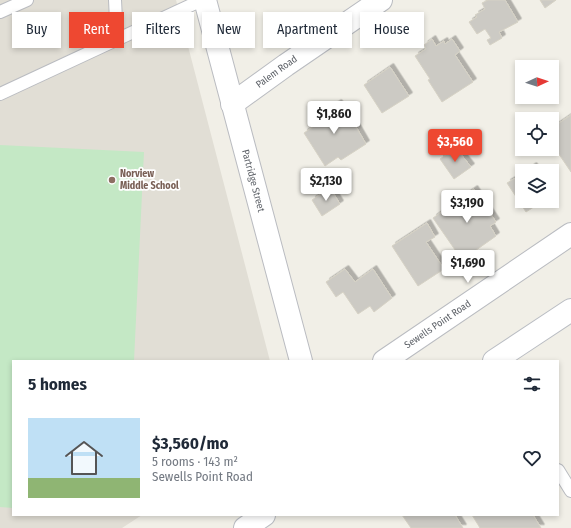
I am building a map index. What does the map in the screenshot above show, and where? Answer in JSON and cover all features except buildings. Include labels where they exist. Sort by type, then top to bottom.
[{"type":"street","name":"Partridge Street","points":[[204,0],[301,360]]},
{"type":"street","name":"Palem Road","points":[[232,104],[381,0]]},
{"type":"street","name":"Sewells Point Road","points":[[385,360],[571,234]]},
{"type":"street","points":[[496,360],[571,310]]},
{"type":"street","points":[[245,528],[263,516]]},
{"type":"lane","points":[[0,12],[27,0]]},
{"type":"lane","points":[[115,0],[116,12]]},
{"type":"lane","points":[[124,37],[204,0]]},
{"type":"lane","points":[[0,94],[100,48]]},
{"type":"lane","points":[[559,472],[571,491]]},
{"type":"shaded area","name":"Norview Middle School","points":[[0,0],[176,0],[179,12],[132,12],[132,48],[188,48],[270,360],[12,360],[12,516],[140,516],[122,528],[0,528]]},
{"type":"green space","points":[[0,145],[144,152],[134,360],[12,360],[12,508],[0,507]]},
{"type":"place","name":"Norview Middle School","points":[[112,180]]}]
